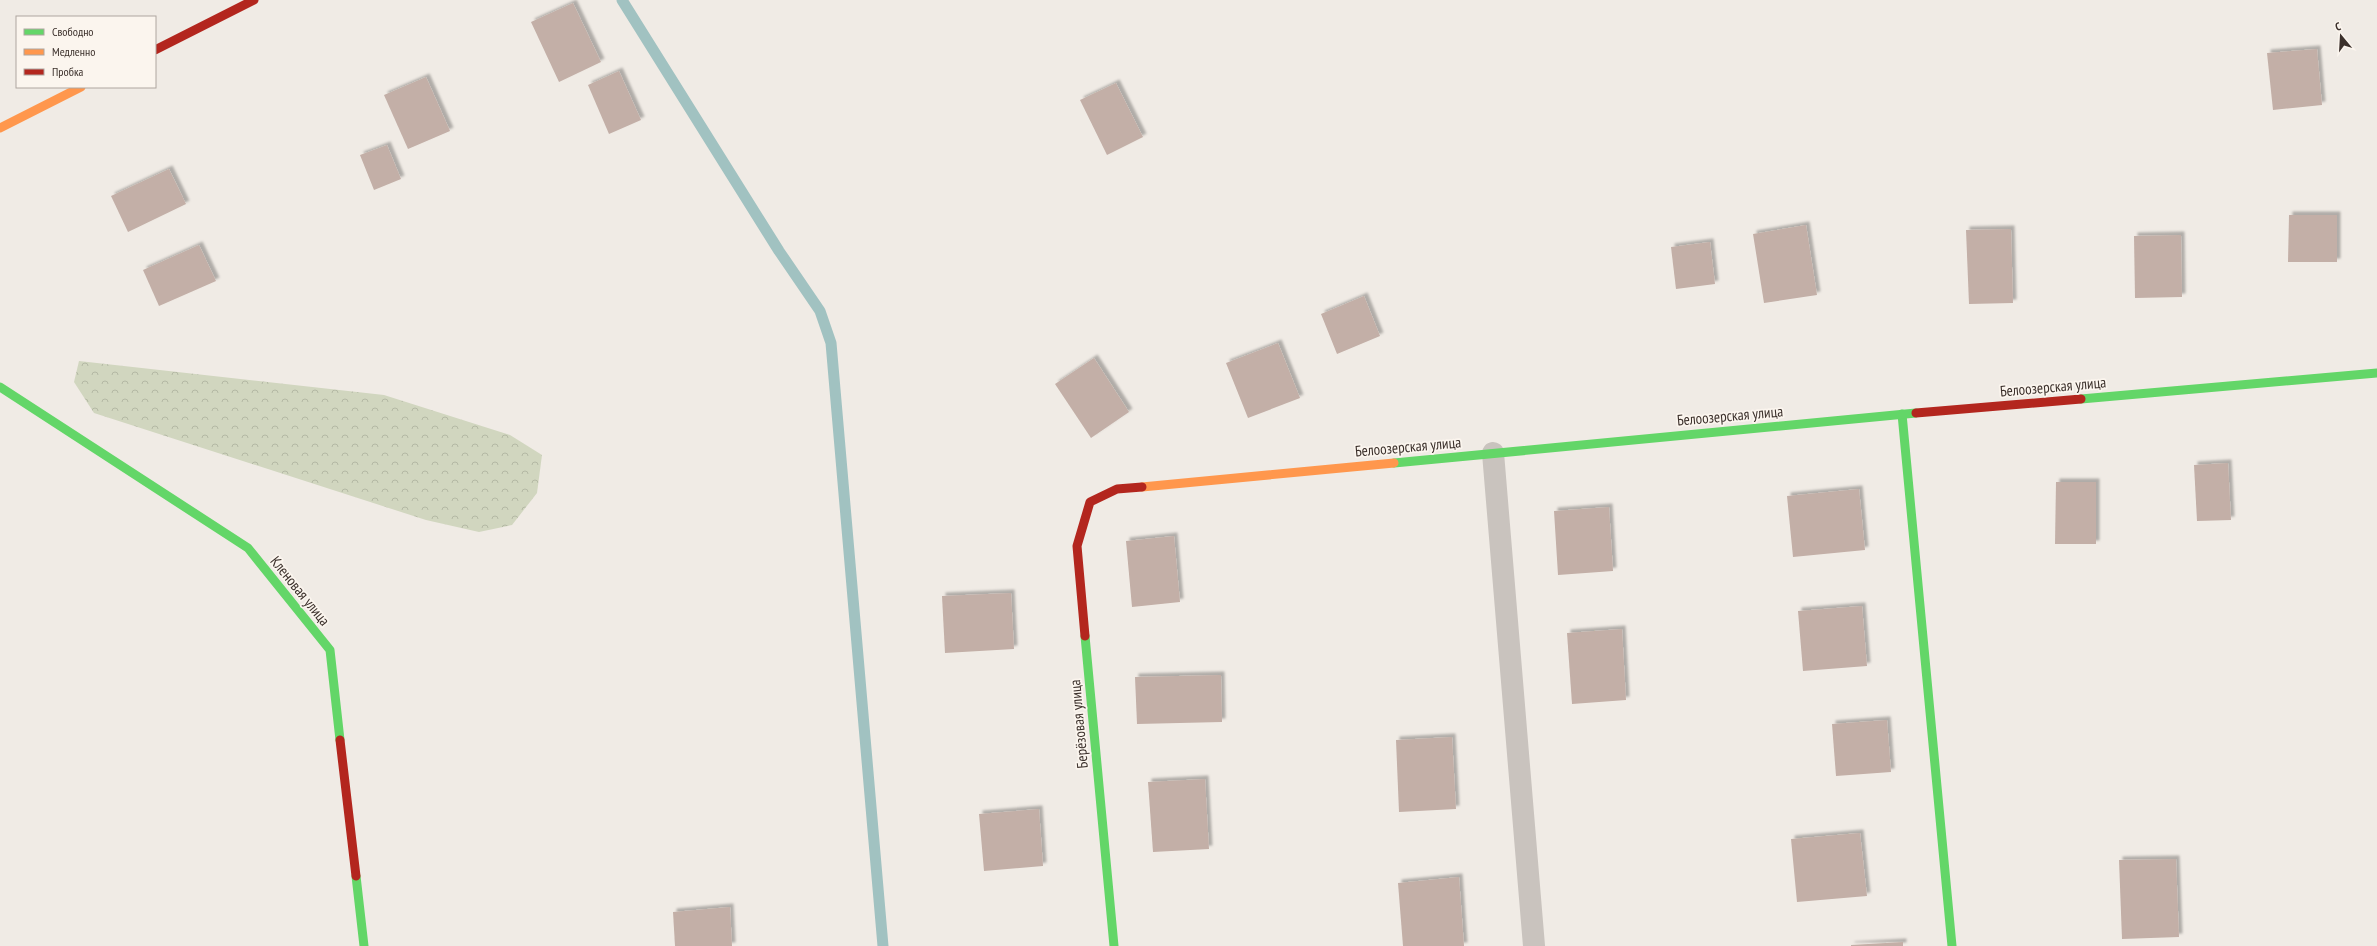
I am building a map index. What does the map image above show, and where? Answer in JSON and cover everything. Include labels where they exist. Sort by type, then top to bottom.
[{"type":"street","points":[[156,49],[254,0]]},
{"type":"street","points":[[0,128],[79,88]]},
{"type":"street","name":"Белоозерская улица","points":[[1090,502],[1117,489],[1902,414],[2377,372]]},
{"type":"street","name":"Кленовая улица","points":[[0,386],[248,548],[330,650],[364,946]]},
{"type":"street","points":[[1902,414],[1952,946]]},
{"type":"street","points":[[1493,453],[1534,946]]},
{"type":"street","name":"Берёзовая улица","points":[[1090,502],[1077,546],[1114,946]]},
{"type":"green space","points":[[79,361],[384,395],[510,435],[542,455],[537,493],[512,525],[479,532],[426,520],[94,413],[74,382]]},
{"type":"building","points":[[573,3],[601,62],[559,82],[531,22]]},
{"type":"building","points":[[2317,49],[2322,105],[2273,110],[2267,53]]},
{"type":"building","points":[[619,71],[641,120],[609,134],[588,85]]},
{"type":"building","points":[[426,77],[450,131],[408,149],[384,95]]},
{"type":"building","points":[[1116,83],[1143,137],[1107,155],[1080,100]]},
{"type":"building","points":[[387,145],[401,179],[374,190],[360,155]]},
{"type":"building","points":[[169,169],[186,204],[128,232],[111,196]]},
{"type":"building","points":[[2289,215],[2337,215],[2337,262],[2288,262]]},
{"type":"building","points":[[1806,225],[1817,295],[1764,303],[1753,234]]},
{"type":"building","points":[[2011,229],[2013,303],[1969,304],[1966,230]]},
{"type":"building","points":[[2181,235],[2182,297],[2135,298],[2134,236]]},
{"type":"building","points":[[1710,242],[1715,284],[1676,289],[1671,247]]},
{"type":"building","points":[[199,245],[216,281],[159,306],[143,270]]},
{"type":"building","points":[[1364,296],[1380,336],[1337,354],[1321,314]]},
{"type":"building","points":[[1278,343],[1300,398],[1248,418],[1226,363]]},
{"type":"building","points":[[1094,358],[1129,412],[1091,438],[1055,384]]},
{"type":"building","points":[[2228,463],[2231,520],[2197,521],[2194,465]]},
{"type":"building","points":[[2056,482],[2096,482],[2096,544],[2055,544]]},
{"type":"building","points":[[1859,489],[1865,550],[1793,557],[1787,496]]},
{"type":"building","points":[[1609,507],[1613,571],[1558,575],[1554,511]]},
{"type":"building","points":[[1174,536],[1180,602],[1132,607],[1126,541]]},
{"type":"building","points":[[1011,593],[1014,649],[945,653],[942,596]]},
{"type":"building","points":[[1862,606],[1867,666],[1803,671],[1798,611]]},
{"type":"building","points":[[1622,629],[1626,700],[1572,704],[1567,633]]},
{"type":"building","points":[[1221,675],[1222,722],[1137,724],[1135,677]]},
{"type":"building","points":[[1887,720],[1891,772],[1836,776],[1832,724]]},
{"type":"building","points":[[1452,737],[1456,809],[1399,812],[1396,740]]},
{"type":"building","points":[[1205,779],[1209,849],[1153,852],[1148,782]]},
{"type":"building","points":[[1039,809],[1043,866],[984,871],[979,814]]},
{"type":"building","points":[[1860,833],[1867,896],[1797,902],[1791,839]]},
{"type":"building","points":[[2176,859],[2179,937],[2122,939],[2119,860]]},
{"type":"building","points":[[1459,877],[1464,946],[1403,946],[1398,883]]},
{"type":"building","points":[[730,907],[732,946],[675,946],[673,912]]},
{"type":"building","points":[[1903,942],[1903,946],[1851,946],[1851,945]]},
{"type":"waterway","points":[[622,0],[779,251],[820,311],[831,343],[883,946]]},
{"type":"traffic: fast","points":[[2081,399],[2377,373]]},
{"type":"traffic: fast","points":[[0,387],[248,548],[330,650],[340,740]]},
{"type":"traffic: fast","points":[[1394,463],[1916,413]]},
{"type":"traffic: fast","points":[[1902,414],[1952,946]]},
{"type":"traffic: fast","points":[[1085,636],[1114,946]]},
{"type":"traffic: fast","points":[[356,876],[364,946]]},
{"type":"traffic: slow","points":[[0,128],[79,88]]},
{"type":"traffic: slow","points":[[1142,487],[1394,463]]},
{"type":"traffic: jam","points":[[156,49],[254,0]]},
{"type":"traffic: jam","points":[[1916,413],[2081,399]]},
{"type":"traffic: jam","points":[[1085,636],[1077,546],[1090,502],[1117,489],[1142,487]]},
{"type":"traffic: jam","points":[[340,740],[356,876]]}]
